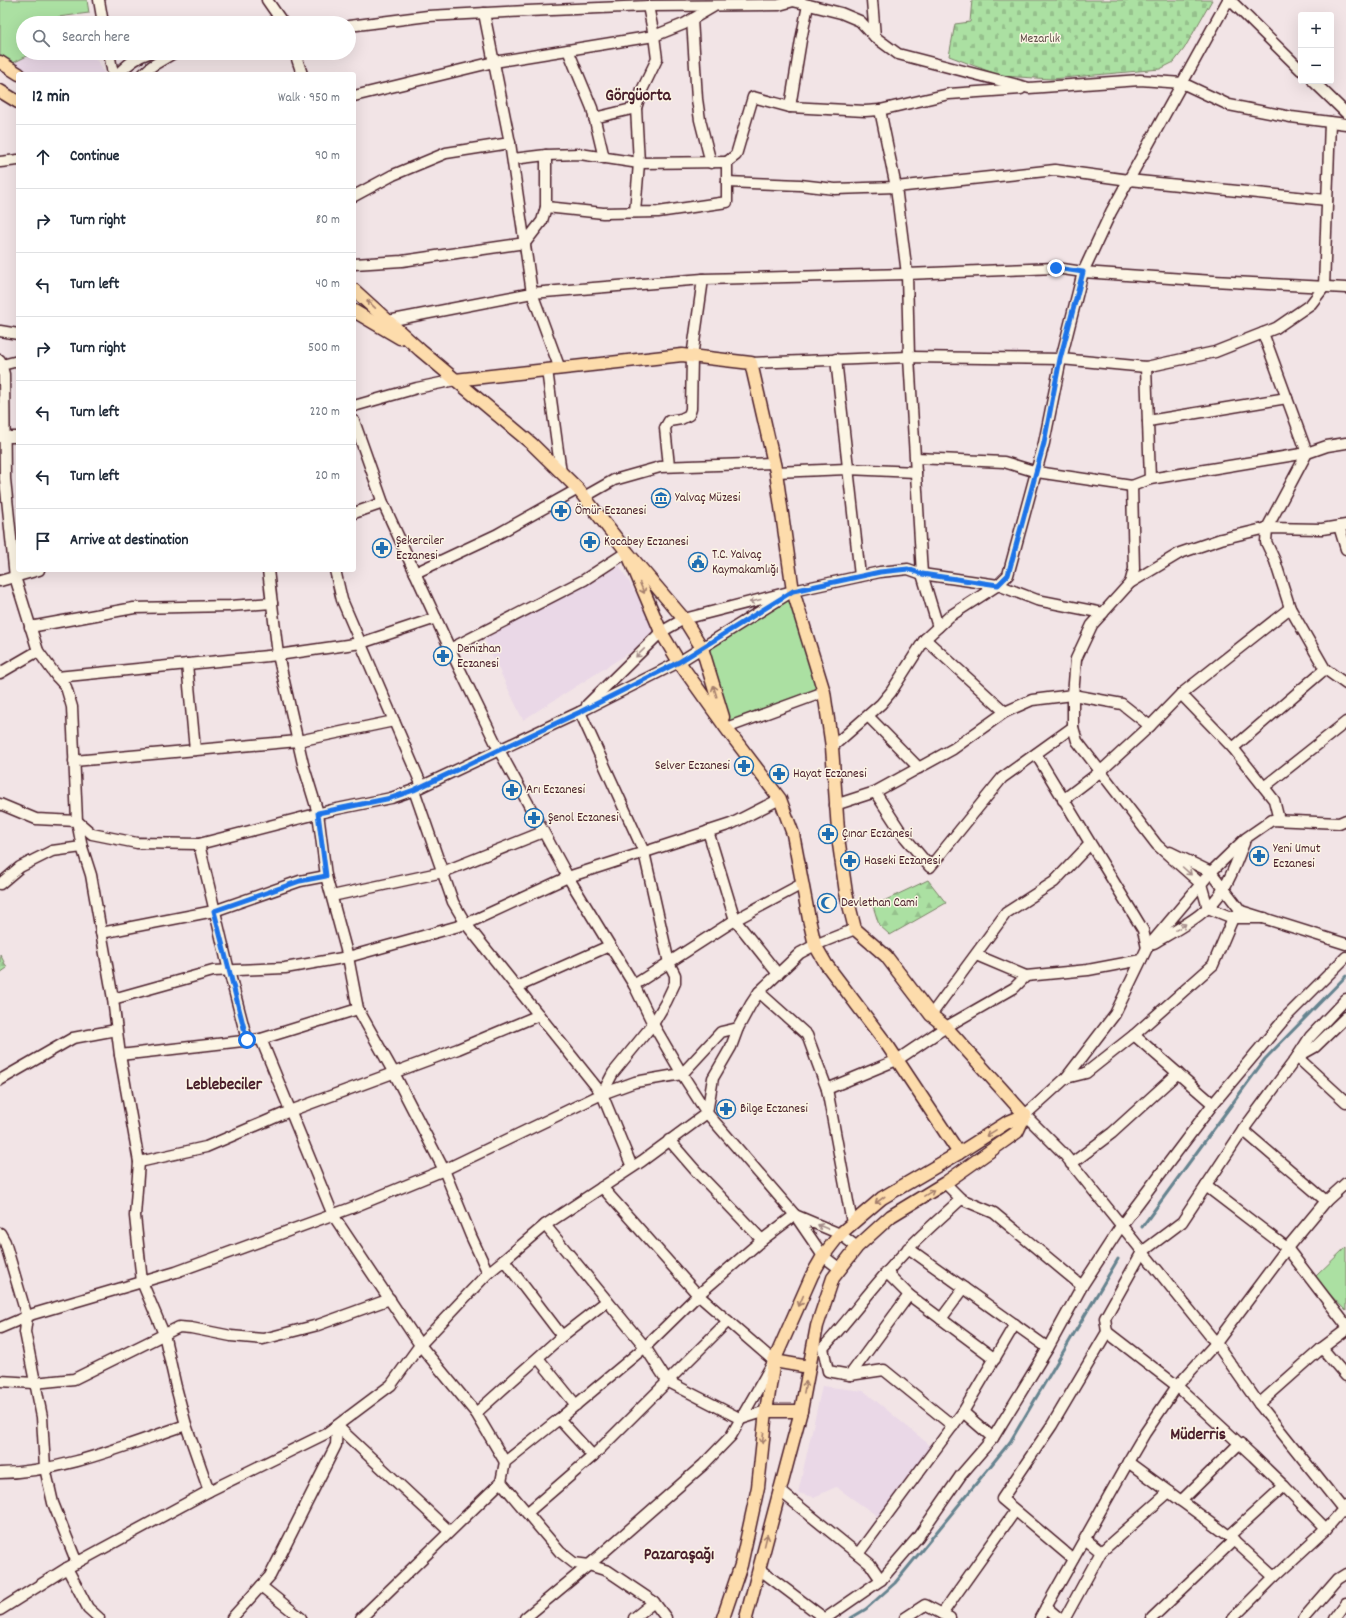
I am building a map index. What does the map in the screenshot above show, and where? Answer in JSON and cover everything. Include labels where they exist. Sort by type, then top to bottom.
[{"type":"main road","points":[[0,62],[16,72]]},
{"type":"main road","points":[[0,91],[16,101]]},
{"type":"main road","points":[[356,292],[420,350],[532,444],[581,493],[627,552],[684,619],[702,648],[726,728]]},
{"type":"main road","points":[[356,312],[420,350]]},
{"type":"main road","points":[[456,380],[682,355],[751,363],[775,468],[793,591],[824,692],[832,747],[835,805],[846,894],[855,929],[886,956],[931,1015],[946,1027],[1026,1115]]},
{"type":"main road","points":[[627,552],[661,632],[679,662],[726,728],[780,799],[793,834],[815,945],[826,964],[897,1060],[959,1153]]},
{"type":"main road","points":[[723,1618],[741,1565],[758,1487],[766,1412],[774,1361],[812,1276],[823,1256],[840,1234],[882,1198],[959,1153],[1006,1123],[1026,1115]]},
{"type":"main road","points":[[746,1618],[801,1411],[817,1326],[833,1278],[856,1247],[890,1216],[945,1183],[1017,1132],[1026,1115]]},
{"type":"main road","points":[[774,1361],[809,1367]]},
{"type":"main road","points":[[766,1412],[801,1411]]},
{"type":"street","points":[[99,0],[102,16]]},
{"type":"street","points":[[267,0],[278,16]]},
{"type":"street","points":[[528,11],[532,0]]},
{"type":"street","points":[[872,0],[875,37]]},
{"type":"street","points":[[832,747],[868,716],[891,692],[925,639],[950,616],[998,585],[1008,575],[1037,472],[1060,359],[1083,272],[1111,212],[1229,0],[1298,67]]},
{"type":"street","points":[[356,25],[428,16],[627,4],[648,6],[697,3],[715,6],[779,5],[795,1],[841,13],[860,21],[875,37],[898,54],[1029,88]]},
{"type":"street","points":[[790,107],[800,40],[808,5]]},
{"type":"street","points":[[635,212],[639,163],[636,108],[642,90],[657,59],[648,6]]},
{"type":"street","points":[[356,96],[494,62],[654,36],[692,19],[715,6]]},
{"type":"street","points":[[484,13],[513,159],[532,293],[560,369]]},
{"type":"street","points":[[692,19],[696,99],[711,163]]},
{"type":"street","points":[[568,50],[592,108],[604,158]]},
{"type":"street","points":[[110,60],[113,72]]},
{"type":"street","points":[[120,72],[125,66],[134,60]]},
{"type":"street","points":[[146,72],[152,66],[162,60]]},
{"type":"street","points":[[297,60],[301,72]]},
{"type":"street","points":[[513,159],[546,155],[580,154],[639,163],[727,162],[736,155],[753,97],[790,107],[845,111],[880,110],[949,94],[1140,80],[1182,83],[1229,106],[1346,124]]},
{"type":"street","points":[[1316,84],[1346,113]]},
{"type":"street","points":[[594,118],[636,108]]},
{"type":"street","points":[[880,110],[896,187],[907,274],[909,356],[922,574],[938,627]]},
{"type":"street","points":[[751,363],[909,356],[1060,359],[1146,367],[1215,352],[1264,333],[1276,328],[1311,304],[1324,287],[1330,122]]},
{"type":"street","points":[[356,195],[393,175],[446,153],[510,143]]},
{"type":"street","points":[[356,264],[402,261],[525,243],[542,221],[546,207],[546,155]]},
{"type":"street","points":[[0,162],[16,160]]},
{"type":"street","points":[[546,207],[603,213],[658,212],[727,202],[727,162]]},
{"type":"street","points":[[727,182],[800,185],[835,189],[896,187],[1055,170],[1129,180],[1327,200]]},
{"type":"street","points":[[373,322],[389,322],[532,293],[703,279],[907,274],[1056,268],[1083,272],[1213,281],[1346,288]]},
{"type":"street","points":[[669,466],[665,428],[669,421],[681,419],[689,415],[691,409],[692,356],[703,279]]},
{"type":"street","points":[[0,331],[16,334]]},
{"type":"street","points":[[1264,333],[1307,453],[1267,528],[1266,542],[1275,561],[1290,608],[1325,669],[1346,684]]},
{"type":"street","points":[[836,359],[860,576]]},
{"type":"street","points":[[16,362],[1,362],[4,374],[3,480],[15,577],[38,651],[66,687],[72,707],[77,821],[82,847],[91,876],[139,1162],[135,1216],[142,1282],[164,1334],[186,1425],[209,1491]]},
{"type":"street","points":[[1146,367],[1150,479]]},
{"type":"street","points":[[547,370],[561,473]]},
{"type":"street","points":[[356,405],[417,388],[456,380]]},
{"type":"street","points":[[1148,421],[1287,398]]},
{"type":"street","points":[[356,427],[383,503],[450,649],[499,750],[568,877],[634,985],[653,1024],[707,1113],[795,1215],[823,1256],[840,1269]]},
{"type":"street","points":[[3,437],[16,437]]},
{"type":"street","points":[[916,458],[1004,462],[1037,472],[1132,486],[1150,479],[1307,453],[1327,446],[1346,443]]},
{"type":"street","points":[[415,574],[581,493],[614,480],[660,466],[847,469],[916,472]]},
{"type":"street","points":[[1130,583],[1134,569],[1132,486]]},
{"type":"street","points":[[356,512],[383,503]]},
{"type":"street","points":[[1208,908],[1201,884],[1157,845],[1077,741],[1073,727],[1073,695],[1076,660],[1092,625],[1130,583],[1180,553],[1221,539],[1267,528],[1322,529],[1342,526],[1346,549]]},
{"type":"street","points":[[450,649],[584,580],[627,552]]},
{"type":"street","points":[[580,712],[661,632],[684,619],[793,591],[880,572],[908,569],[922,574],[998,585],[1037,600],[1103,613]]},
{"type":"street","points":[[0,581],[32,572]]},
{"type":"street","points":[[268,572],[278,655],[298,741],[318,813],[326,876],[348,957],[358,1009],[394,1073],[444,1170],[488,1273]]},
{"type":"street","points":[[335,572],[342,600],[394,721],[418,788],[453,902],[466,924],[602,1094],[632,1167]]},
{"type":"street","points":[[0,804],[36,818],[77,821],[92,834],[137,843],[199,844],[318,813],[391,798],[418,788],[580,712],[679,662],[793,591]]},
{"type":"street","points":[[30,627],[134,608],[230,606],[272,602]]},
{"type":"street","points":[[1063,800],[1101,771],[1150,726],[1181,694],[1290,608]]},
{"type":"street","points":[[57,677],[278,655],[361,643],[436,618]]},
{"type":"street","points":[[925,639],[1005,712]]},
{"type":"street","points":[[0,673],[38,651]]},
{"type":"street","points":[[186,664],[195,750]]},
{"type":"street","points":[[1232,748],[1325,669]]},
{"type":"street","points":[[726,728],[824,692]]},
{"type":"street","points":[[1181,694],[1232,748],[1264,787],[1274,800],[1279,820]]},
{"type":"street","points":[[835,805],[875,792],[953,749],[1005,712],[1032,700],[1073,695],[1122,704],[1150,726]]},
{"type":"street","points":[[580,712],[644,852],[669,963],[675,975],[675,983],[653,1024],[613,1074],[602,1094]]},
{"type":"street","points":[[868,716],[919,768]]},
{"type":"street","points":[[74,761],[298,741],[394,721]]},
{"type":"street","points":[[1264,787],[1346,722]]},
{"type":"street","points":[[875,792],[903,835],[930,867],[1002,778],[1073,727]]},
{"type":"street","points":[[1036,754],[1143,930],[1147,948]]},
{"type":"street","points":[[113,1000],[213,971],[285,968],[348,957],[466,924],[568,877],[731,824],[780,799]]},
{"type":"street","points":[[1233,1618],[1345,1509],[1259,1404],[1216,1343],[1071,1164],[1026,1115],[1066,1078],[1115,1014],[1147,948],[1211,872],[1246,838],[1272,820],[1338,823],[1346,820]]},
{"type":"street","points":[[708,831],[735,920],[778,974]]},
{"type":"street","points":[[332,896],[443,872],[543,832]]},
{"type":"street","points":[[1147,948],[1208,908],[1224,888],[1246,838]]},
{"type":"street","points":[[199,844],[214,911],[247,1040]]},
{"type":"street","points":[[931,1015],[1006,913],[1054,882],[1090,844]]},
{"type":"street","points":[[1157,845],[1211,872],[1241,911],[1346,944]]},
{"type":"street","points":[[0,884],[20,867],[52,851],[82,847]]},
{"type":"street","points":[[101,933],[214,911],[300,881],[326,876]]},
{"type":"street","points":[[634,985],[735,920],[802,884]]},
{"type":"street","points":[[1208,908],[1233,918],[1265,918]]},
{"type":"street","points":[[1066,1078],[1086,1074],[1134,1035],[1213,965],[1233,918],[1241,911]]},
{"type":"street","points":[[0,1610],[67,1568],[209,1491],[327,1433],[391,1385],[420,1345],[488,1273],[545,1225],[642,1161],[668,1140],[707,1113],[713,1078],[731,1048],[738,1028],[759,992],[800,953],[815,945],[855,929]]},
{"type":"street","points":[[517,987],[610,946]]},
{"type":"street","points":[[976,955],[1026,976],[1088,970],[1141,960]]},
{"type":"street","points":[[759,1569],[825,1618],[881,1580],[918,1537],[961,1475],[993,1438],[1048,1348],[1082,1286],[1121,1226],[1213,1104],[1287,1016],[1346,957]]},
{"type":"street","points":[[827,1089],[897,1060],[946,1027],[1014,988],[1026,976]]},
{"type":"street","points":[[759,992],[807,1035],[827,1089],[852,1223]]},
{"type":"street","points":[[1073,1559],[1002,1499],[1052,1425],[1107,1332],[1105,1318],[1142,1252],[1182,1222],[1243,1130],[1310,1037],[1346,999]]},
{"type":"street","points":[[120,1055],[261,1039],[358,1009]]},
{"type":"street","points":[[139,1162],[206,1148],[290,1111],[458,1049],[539,1015]]},
{"type":"street","points":[[1297,1057],[1315,1047],[1346,1017]]},
{"type":"street","points":[[0,1328],[27,1317],[176,1272],[333,1215],[444,1170],[602,1094],[635,1082],[682,1074],[721,1032],[738,1028]]},
{"type":"street","points":[[0,1080],[73,1038],[116,1030]]},
{"type":"street","points":[[1134,1035],[1213,1104]]},
{"type":"street","points":[[261,1039],[333,1215],[420,1345],[476,1413],[505,1462]]},
{"type":"street","points":[[1297,1057],[1346,1102]]},
{"type":"street","points":[[1071,1164],[1112,1134],[1178,1073]]},
{"type":"street","points":[[1243,1130],[1326,1202]]},
{"type":"street","points":[[668,1140],[762,1240]]},
{"type":"street","points":[[945,1183],[961,1199],[994,1213],[1082,1286]]},
{"type":"street","points":[[1040,1618],[1145,1433],[1177,1386],[1216,1343],[1287,1248],[1326,1202],[1346,1183]]},
{"type":"street","points":[[1206,1186],[1287,1248],[1346,1325]]},
{"type":"street","points":[[525,1618],[589,1565],[703,1464],[731,1436],[774,1361],[698,1295],[602,1187]]},
{"type":"street","points":[[953,1426],[884,1370],[850,1375],[828,1371],[823,1348],[849,1320],[886,1272],[908,1248],[961,1199]]},
{"type":"street","points":[[795,1215],[840,1234],[856,1247]]},
{"type":"street","points":[[361,1618],[501,1482],[505,1462],[576,1406],[645,1347],[698,1295],[762,1240],[795,1215]]},
{"type":"street","points":[[545,1225],[645,1347],[667,1381],[741,1419],[766,1412]]},
{"type":"street","points":[[0,1233],[6,1242],[27,1317],[25,1332],[42,1417],[45,1468],[53,1504],[77,1563]]},
{"type":"street","points":[[908,1248],[1048,1348]]},
{"type":"street","points":[[504,1260],[562,1336]]},
{"type":"street","points":[[886,1272],[909,1295],[995,1359]]},
{"type":"street","points":[[941,1319],[964,1288]]},
{"type":"street","points":[[850,1375],[909,1295]]},
{"type":"street","points":[[0,1381],[34,1383],[74,1379],[179,1327],[231,1336],[263,1339],[318,1325],[390,1299]]},
{"type":"street","points":[[476,1413],[562,1336],[607,1301]]},
{"type":"street","points":[[527,1513],[593,1456],[728,1321]]},
{"type":"street","points":[[858,1554],[963,1412],[1015,1324]]},
{"type":"street","points":[[1259,1404],[1322,1348],[1346,1330]]},
{"type":"street","points":[[1107,1332],[1177,1386],[1240,1443],[1326,1529]]},
{"type":"street","points":[[1322,1348],[1346,1376]]},
{"type":"street","points":[[538,1358],[576,1406]]},
{"type":"street","points":[[963,1412],[993,1438]]},
{"type":"street","points":[[559,1419],[593,1456]]},
{"type":"street","points":[[0,1473],[20,1473],[78,1461],[186,1425]]},
{"type":"street","points":[[337,1426],[449,1531]]},
{"type":"street","points":[[232,1618],[270,1576],[336,1445],[337,1426]]},
{"type":"street","points":[[1181,1501],[1240,1443]]},
{"type":"street","points":[[1128,1462],[1232,1538],[1274,1577]]},
{"type":"street","points":[[501,1482],[560,1552],[574,1563],[589,1565],[608,1571],[654,1602],[666,1618]]},
{"type":"street","points":[[1152,1618],[1284,1486]]},
{"type":"street","points":[[779,1490],[870,1564],[881,1580]]},
{"type":"street","points":[[1066,1618],[1100,1552],[1169,1492]]},
{"type":"street","points":[[905,1618],[925,1605],[946,1616],[1015,1511]]},
{"type":"street","points":[[1084,1539],[1100,1552]]},
{"type":"street","points":[[67,1568],[88,1608],[99,1618]]},
{"type":"street","points":[[1304,1618],[1338,1579],[1346,1574]]},
{"type":"street","points":[[261,1586],[301,1618]]},
{"type":"street","points":[[634,1618],[654,1602]]},
{"type":"street","points":[[1335,1618],[1346,1603]]},
{"type":"street","points":[[1046,1607],[1059,1618]]},
{"type":"shaded area","points":[[19,60],[96,60],[99,62],[103,72],[24,72],[11,64]]},
{"type":"shaded area","points":[[619,565],[658,630],[632,651],[523,720],[484,638]]},
{"type":"shaded area","points":[[822,1386],[864,1391],[932,1447],[880,1518],[836,1487],[814,1497],[798,1493]]},
{"type":"green space","points":[[0,0],[87,0],[89,13],[66,16],[16,16],[16,60],[19,60],[11,64],[0,56]]},
{"type":"green space","name":"Mezarlık","points":[[972,0],[1212,0],[1184,49],[1174,62],[1160,69],[1052,79],[1001,76],[949,56],[955,24],[970,22]]},
{"type":"green space","points":[[793,591],[824,692],[726,728],[702,648]]},
{"type":"green space","points":[[928,880],[946,903],[890,935],[879,925],[873,906]]},
{"type":"green space","points":[[0,954],[7,968],[0,973]]},
{"type":"green space","points":[[1346,1247],[1346,1311],[1314,1278]]},
{"type":"waterway","points":[[1142,1227],[1265,1059],[1346,976]]},
{"type":"waterway","points":[[851,1618],[866,1609],[895,1583],[1010,1442],[1118,1259]]},
{"type":"place","name":"Yalvaç Müzesi","points":[[661,498]]},
{"type":"place","name":"Ömür Eczanesi","points":[[561,511]]},
{"type":"place","name":"Kocabey Eczanesi","points":[[590,542]]},
{"type":"place","name":"Şekerciler Eczanesi","points":[[382,548]]},
{"type":"place","name":"T.C. Yalvaç Kaymakamlığı","points":[[698,562]]},
{"type":"place","name":"Denizhan Eczanesi","points":[[443,656]]},
{"type":"place","name":"Selver Eczanesi","points":[[744,766]]},
{"type":"place","name":"Hayat Eczanesi","points":[[779,774]]},
{"type":"place","name":"Arı Eczanesi","points":[[512,790]]},
{"type":"place","name":"Şenol Eczanesi","points":[[534,818]]},
{"type":"place","name":"Çınar Eczanesi","points":[[828,834]]},
{"type":"place","name":"Yeni Umut Eczanesi","points":[[1259,856]]},
{"type":"place","name":"Haseki Eczanesi","points":[[850,861]]},
{"type":"place","name":"Devlethan Cami","points":[[827,903]]},
{"type":"place","name":"Bilge Eczanesi","points":[[726,1109]]},
{"type":"district","name":"Görgüorta","points":[[638,97]]},
{"type":"district","name":"Leblebeciler","points":[[224,1086]]},
{"type":"district","name":"Müderris","points":[[1198,1436]]},
{"type":"district","name":"Pazaraşağı","points":[[679,1556]]},
{"type":"route","points":[[247,1040],[214,911],[300,881],[326,876],[318,813],[391,798],[414,790],[580,712],[679,662],[793,591],[880,572],[908,569],[922,574],[998,585],[1008,575],[1037,472],[1060,359],[1083,272],[1056,268]]}]
